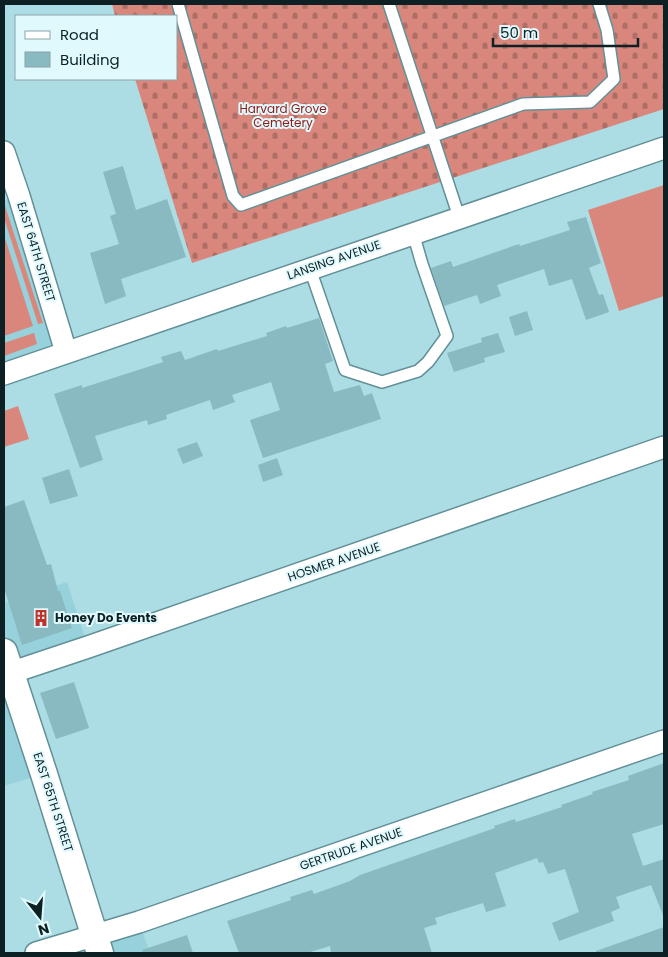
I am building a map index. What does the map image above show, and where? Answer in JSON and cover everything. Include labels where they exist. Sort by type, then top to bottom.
[{"type":"street","name":"LANSING AVENUE","points":[[4,374],[664,148]]},
{"type":"street","name":"EAST 64TH STREET","points":[[4,152],[66,352]]},
{"type":"street","name":"HOSMER AVENUE","points":[[6,666],[88,647],[664,447]]},
{"type":"street","name":"EAST 65TH STREET","points":[[6,666],[44,774],[97,945]]},
{"type":"street","name":"GERTRUDE AVENUE","points":[[36,953],[97,945],[139,922],[664,741]]},
{"type":"lane","points":[[178,4],[233,196],[241,205],[523,104],[590,102],[614,79],[608,30],[599,4]]},
{"type":"lane","points":[[389,4],[459,217]]},
{"type":"lane","points":[[310,269],[346,370],[382,382],[418,371],[428,362],[447,336],[413,233]]},
{"type":"shaded area","points":[[19,196],[66,352],[4,374],[4,201]]},
{"type":"shaded area","points":[[67,582],[88,647],[10,673],[44,774],[4,786],[4,603]]},
{"type":"shaded area","points":[[139,922],[150,953],[42,953]]},
{"type":"green space","name":"Harvard Grove Cemetery","points":[[112,4],[664,4],[664,109],[192,263],[135,80],[178,80],[178,15],[115,15]]},
{"type":"green space","points":[[664,185],[664,296],[619,311],[588,210]]},
{"type":"green space","points":[[5,206],[43,323],[38,324],[4,218]]},
{"type":"green space","points":[[4,235],[33,326],[4,336]]},
{"type":"green space","points":[[34,333],[37,344],[4,356],[4,343]]},
{"type":"green space","points":[[18,406],[29,439],[4,447],[4,411]]},
{"type":"building","points":[[123,166],[136,210],[167,199],[186,257],[121,279],[126,296],[105,304],[90,253],[119,244],[110,216],[116,214],[103,172]]},
{"type":"building","points":[[586,217],[601,263],[589,268],[599,295],[603,294],[609,312],[586,320],[572,279],[549,286],[544,269],[497,285],[501,296],[480,304],[477,295],[444,306],[431,268],[451,261],[453,267],[519,244],[520,246],[570,230],[567,222]]},
{"type":"building","points":[[527,311],[533,330],[515,336],[509,317]]},
{"type":"building","points":[[319,318],[333,361],[325,364],[334,392],[360,385],[364,396],[372,393],[381,419],[263,458],[250,420],[280,410],[271,382],[232,395],[235,402],[213,410],[210,400],[166,415],[167,419],[148,425],[147,420],[95,436],[103,460],[80,468],[54,394],[82,385],[82,388],[163,362],[161,357],[181,351],[185,360],[217,349],[218,351],[267,336],[266,333],[286,326],[287,328]]},
{"type":"building","points":[[498,333],[505,352],[484,358],[485,362],[454,372],[447,353],[482,342],[481,338]]},
{"type":"building","points":[[197,442],[203,456],[183,464],[177,449]]},
{"type":"building","points":[[277,458],[283,475],[263,482],[258,465]]},
{"type":"building","points":[[69,469],[78,496],[50,504],[42,478]]},
{"type":"building","points":[[24,500],[47,565],[51,564],[58,591],[60,591],[72,628],[22,645],[4,588],[4,507]]},
{"type":"building","points":[[74,682],[89,728],[56,739],[40,693]]},
{"type":"building","points":[[664,763],[664,824],[632,834],[643,866],[664,859],[663,915],[651,885],[616,897],[620,908],[611,912],[614,921],[559,941],[552,923],[579,912],[565,869],[548,874],[543,862],[539,863],[537,858],[495,873],[506,906],[486,912],[483,903],[435,918],[437,924],[424,928],[432,953],[331,953],[330,946],[307,953],[239,953],[227,921],[291,900],[290,897],[312,890],[314,894],[350,881],[360,875],[495,828],[494,826],[515,819],[516,822],[562,807],[561,805],[593,794],[592,792],[629,780],[628,776]]},
{"type":"building","points":[[664,927],[664,953],[596,953],[596,951]]},
{"type":"building","points":[[187,935],[193,953],[143,953],[142,950]]},
{"type":"place","name":"Honey Do Events","points":[[41,618]]}]
